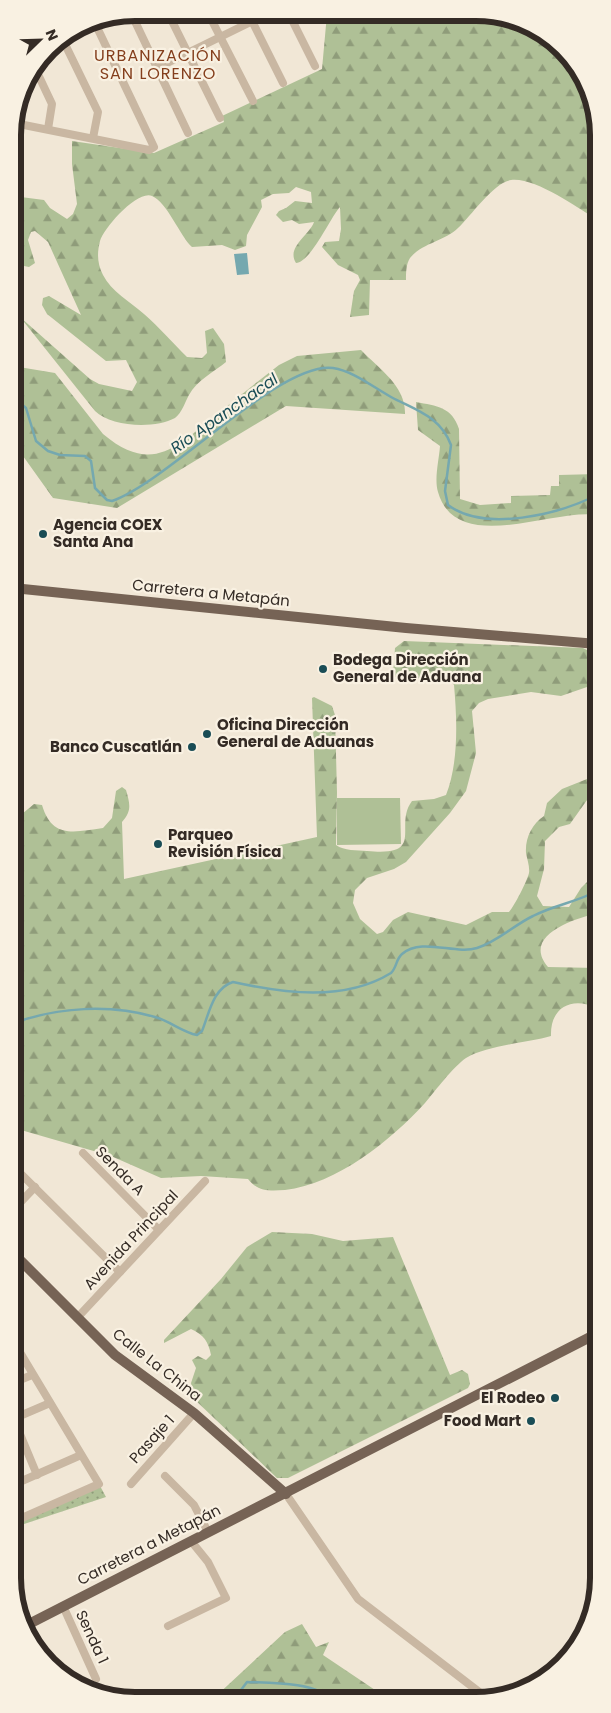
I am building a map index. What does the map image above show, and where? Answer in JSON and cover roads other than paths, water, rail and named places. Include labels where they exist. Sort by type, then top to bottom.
[{"type":"main road","name":"Carretera a Metapán","points":[[21,589],[406,628],[590,643]]},
{"type":"main road","name":"Calle La China","points":[[21,1261],[115,1355],[194,1413],[286,1494]]},
{"type":"main road","name":"Carretera a Metapán","points":[[31,1623],[590,1337]]},
{"type":"street","points":[[135,21],[188,133]]},
{"type":"street","points":[[172,21],[220,118]]},
{"type":"street","points":[[212,21],[253,101]]},
{"type":"street","points":[[294,21],[315,66]]},
{"type":"street","points":[[157,68],[252,22],[283,83]]},
{"type":"street","points":[[22,124],[149,150],[154,148],[97,27]]},
{"type":"street","points":[[66,45],[98,112],[93,138]]},
{"type":"street","points":[[38,75],[52,104],[48,129]]},
{"type":"street","name":"Senda A","points":[[82,1153],[159,1230]]},
{"type":"street","points":[[21,1174],[120,1272]]},
{"type":"street","name":"Avenida Principal","points":[[77,1318],[205,1181]]},
{"type":"street","points":[[21,1202],[35,1188]]},
{"type":"street","points":[[21,1356],[99,1484],[21,1519]]},
{"type":"street","points":[[21,1380],[32,1375]]},
{"type":"street","points":[[21,1417],[50,1403]]},
{"type":"street","name":"Pasaje 1","points":[[130,1484],[194,1413]]},
{"type":"street","points":[[21,1435],[37,1475]]},
{"type":"street","points":[[21,1482],[81,1455]]},
{"type":"street","points":[[165,1476],[194,1506],[208,1532]]},
{"type":"street","points":[[286,1494],[358,1599],[479,1692]]},
{"type":"street","points":[[168,1626],[226,1598],[208,1562],[191,1541]]},
{"type":"street","name":"Senda 1","points":[[63,1606],[96,1679]]},
{"type":"water","points":[[247,253],[249,274],[237,275],[234,254]]},
{"type":"waterway","name":"Río Apanchacal","points":[[21,404],[26,408],[36,441],[48,451],[60,455],[85,456],[91,461],[95,488],[107,500],[112,501],[136,489],[163,471],[224,424],[284,383],[311,371],[333,368],[348,372],[434,420],[451,445],[445,491],[448,505],[463,513],[482,518],[522,518],[563,509],[590,498]]},
{"type":"waterway","points":[[21,1021],[48,1013],[84,1009],[120,1010],[155,1017],[197,1035],[202,1031],[216,996],[226,985],[233,982],[293,992],[334,991],[354,988],[373,982],[391,973],[400,956],[410,949],[429,946],[468,950],[477,948],[492,942],[541,912],[590,894]]},
{"type":"waterway","points":[[240,1692],[247,1682],[302,1686],[320,1692]]},
{"type":"place","name":"Agencia COEX Santa Ana","points":[[43,534]]},
{"type":"place","name":"Bodega Dirección General de Aduana","points":[[323,669]]},
{"type":"place","name":"Oficina Dirección General de Aduanas","points":[[207,734]]},
{"type":"place","name":"Banco Cuscatlán","points":[[192,747]]},
{"type":"place","name":"Parqueo Revisión Física","points":[[158,844]]},
{"type":"place","name":"El Rodeo","points":[[555,1398]]},
{"type":"place","name":"Food Mart","points":[[531,1421]]},
{"type":"district","name":"URBANIZACIÓN SAN LORENZO","points":[[158,64]]}]
